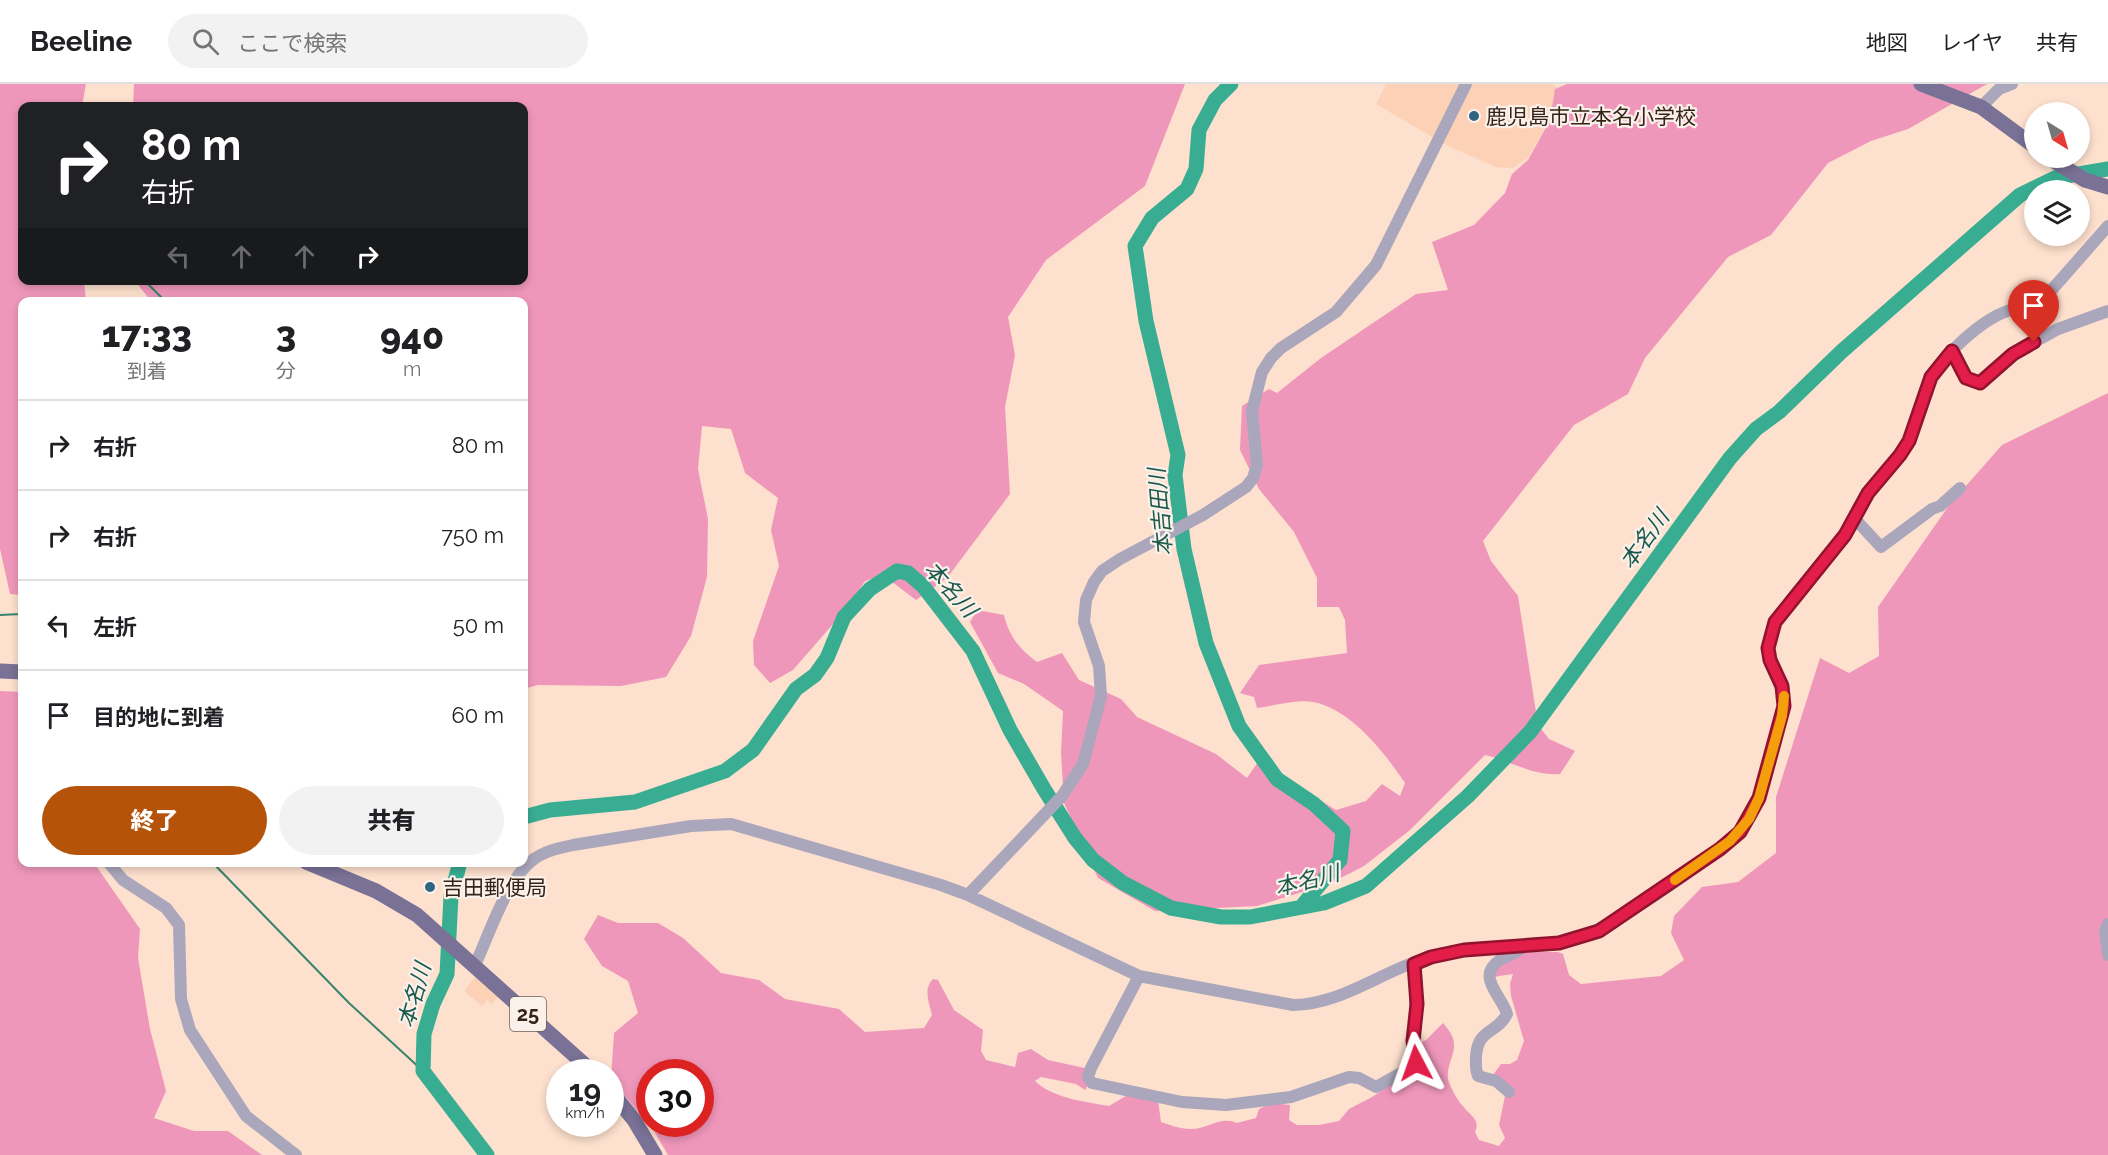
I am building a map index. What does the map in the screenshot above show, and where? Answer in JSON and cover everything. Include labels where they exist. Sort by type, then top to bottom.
[{"type":"main road","points":[[1921,84],[1982,107],[2024,138]]},
{"type":"main road","points":[[2064,168],[2085,180],[2108,187]]},
{"type":"main road","points":[[0,671],[18,672]]},
{"type":"main road","name":"25","points":[[318,867],[376,891],[417,915],[579,1059]]},
{"type":"main road","points":[[624,1108],[655,1155]]},
{"type":"street","points":[[968,895],[1062,796],[1083,764],[1101,696],[1098,666],[1084,622],[1089,591],[1102,571],[1168,532],[1188,523],[1246,487],[1253,478],[1257,465],[1252,411],[1262,372],[1281,348],[1336,312],[1376,265],[1466,84]]},
{"type":"street","points":[[1982,107],[1999,89],[2012,84]]},
{"type":"street","points":[[528,866],[534,859],[556,848],[691,826],[732,824],[968,895],[1140,976],[1279,1004],[1310,1005],[1337,998],[1431,957],[1464,950],[1567,941],[1599,931],[1720,849],[1740,832],[1759,798],[1784,706],[1782,686],[1770,660],[1770,634],[1775,622],[1855,519],[1868,493],[1909,441],[1931,377],[1952,351],[1998,315],[2039,300],[2049,293],[2108,226]]},
{"type":"street","points":[[1952,351],[1966,378],[1980,383],[2013,354],[2058,329],[2108,311]]},
{"type":"street","points":[[1855,519],[1881,547],[1932,509],[1940,506],[1960,488]]},
{"type":"street","points":[[112,867],[123,880],[166,908],[179,925],[181,999],[190,1030],[246,1116],[296,1155]]},
{"type":"street","points":[[469,960],[514,883],[527,867]]},
{"type":"street","points":[[2108,924],[2105,931],[2108,955]]},
{"type":"street","points":[[1509,1092],[1496,1082],[1478,1076],[1477,1045],[1484,1034],[1504,1020],[1507,1014],[1488,976],[1492,967],[1502,959],[1514,956],[1524,946]]},
{"type":"street","points":[[1140,976],[1091,1068],[1088,1077],[1092,1083],[1182,1102],[1226,1105],[1291,1097],[1349,1077],[1359,1078],[1376,1087],[1412,1067],[1416,1063],[1413,1041],[1417,1004],[1414,964]]},
{"type":"shaded area","points":[[0,84],[86,84],[83,102],[18,102],[18,285],[84,285],[86,297],[18,297],[18,595],[10,594],[0,549]]},
{"type":"shaded area","points":[[134,84],[1185,84],[1145,186],[1046,260],[1008,317],[1015,355],[1005,407],[1010,494],[947,578],[916,600],[883,575],[865,581],[847,608],[793,670],[770,683],[754,665],[753,641],[779,566],[771,530],[778,498],[745,473],[731,429],[702,426],[698,469],[708,519],[707,577],[691,636],[666,677],[621,686],[538,685],[528,688],[528,297],[148,297],[138,285],[528,285],[528,102],[133,102]]},
{"type":"shaded area","name":"鹿児島市立本名小学校","points":[[1386,84],[1553,84],[1564,93],[1528,158],[1513,168],[1496,167],[1446,145],[1376,104]]},
{"type":"shaded area","points":[[1567,84],[1987,84],[1908,129],[1871,141],[1828,163],[1771,235],[1728,257],[1645,358],[1628,394],[1574,425],[1483,541],[1491,561],[1518,596],[1538,725],[1549,739],[1575,751],[1560,774],[1541,773],[1485,755],[1410,830],[1364,866],[1331,883],[1257,906],[1155,911],[1098,878],[1064,803],[1061,753],[1063,711],[1024,684],[998,673],[970,622],[977,610],[1004,615],[1016,642],[1037,662],[1062,653],[1079,680],[1121,699],[1137,717],[1216,754],[1247,778],[1265,752],[1283,777],[1336,810],[1366,801],[1382,784],[1400,796],[1405,783],[1397,771],[1377,746],[1340,713],[1327,706],[1307,701],[1257,708],[1254,697],[1240,693],[1259,665],[1347,653],[1345,620],[1339,607],[1317,607],[1317,578],[1294,532],[1259,489],[1240,450],[1242,406],[1269,389],[1277,393],[1321,358],[1416,294],[1448,290],[1432,242],[1474,225],[1505,193],[1512,174],[1528,160],[1550,120],[1555,89]]},
{"type":"shaded area","points":[[2108,393],[2108,1155],[668,1155],[658,1137],[714,1137],[714,1059],[636,1059],[636,1109],[624,1095],[624,1059],[612,1059],[614,1033],[638,1013],[628,981],[602,966],[584,939],[598,915],[618,923],[658,923],[683,938],[721,973],[759,980],[785,999],[839,1009],[865,1032],[924,1028],[932,1015],[928,987],[933,979],[938,980],[954,1010],[983,1030],[981,1051],[986,1060],[1015,1067],[1018,1053],[1031,1049],[1048,1060],[1089,1069],[1088,1085],[1085,1090],[1076,1084],[1041,1077],[1035,1081],[1050,1092],[1109,1106],[1131,1093],[1158,1100],[1161,1122],[1186,1129],[1196,1129],[1225,1121],[1237,1123],[1256,1118],[1259,1109],[1272,1103],[1290,1105],[1289,1120],[1297,1125],[1319,1125],[1339,1121],[1349,1109],[1372,1097],[1414,1069],[1416,1044],[1426,1040],[1443,1023],[1454,1041],[1448,1069],[1450,1085],[1458,1101],[1475,1120],[1475,1132],[1479,1140],[1499,1146],[1505,1138],[1499,1125],[1505,1096],[1493,1075],[1501,1064],[1510,1064],[1517,1060],[1524,1041],[1511,996],[1510,984],[1513,974],[1493,977],[1494,969],[1525,952],[1558,952],[1563,954],[1569,975],[1581,984],[1661,976],[1684,960],[1671,933],[1674,916],[1702,887],[1738,882],[1776,853],[1776,797],[1820,658],[1849,673],[1879,656],[1878,607],[1950,504],[2002,445]]},
{"type":"shaded area","points":[[0,691],[18,692],[18,867],[97,867],[140,929],[138,958],[150,1029],[166,1091],[154,1118],[194,1131],[228,1131],[262,1155],[0,1155]]},
{"type":"shaded area","points":[[475,977],[498,997],[492,1004],[487,1000],[482,1006],[464,991]]},
{"type":"waterway","name":"本吉田川","points":[[1231,84],[1215,100],[1199,130],[1196,169],[1187,189],[1152,218],[1135,246],[1146,321],[1178,455],[1175,475],[1184,549],[1206,643],[1239,726],[1277,779],[1314,804],[1343,831],[1340,860],[1302,906]]},
{"type":"waterway","name":"本名川","points":[[528,816],[550,810],[635,802],[725,771],[753,750],[796,689],[815,675],[827,658],[844,617],[870,589],[897,571],[908,573],[923,586],[973,651],[1010,730],[1075,838],[1093,860],[1123,883],[1171,908],[1221,917],[1250,917],[1324,903],[1366,886],[1468,796],[1530,732],[1730,458],[1756,429],[1779,412],[1841,352],[2020,195],[2055,178],[2108,169]]},
{"type":"waterway","points":[[149,285],[161,297]]},
{"type":"waterway","points":[[0,615],[18,614]]},
{"type":"waterway","points":[[217,867],[349,1003],[423,1071]]},
{"type":"waterway","name":"本名川","points":[[459,867],[451,896],[447,974],[433,1004],[424,1034],[423,1071],[487,1155]]},
{"type":"slow traffic","points":[[1675,880],[1730,841],[1749,819],[1759,798],[1782,716],[1784,696]]},
{"type":"place","name":"鹿児島市立本名小学校","points":[[1474,116]]},
{"type":"place","name":"吉田郵便局","points":[[430,887]]},
{"type":"route","points":[[1416,1063],[1413,1041],[1417,1004],[1414,964],[1431,957],[1464,950],[1559,943],[1599,931],[1720,849],[1740,832],[1759,798],[1784,706],[1782,686],[1770,660],[1768,648],[1775,622],[1845,535],[1868,493],[1909,441],[1931,377],[1944,358],[1952,351],[1966,378],[1980,383],[2013,354],[2034,342]]}]
